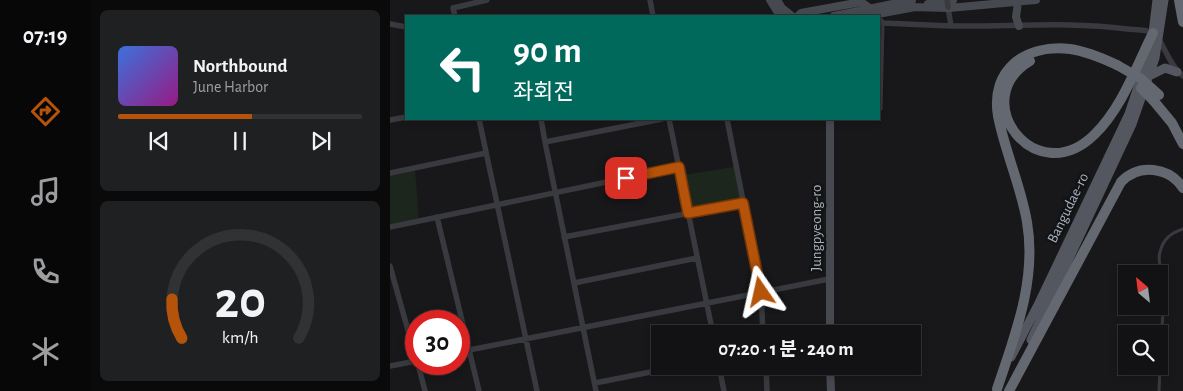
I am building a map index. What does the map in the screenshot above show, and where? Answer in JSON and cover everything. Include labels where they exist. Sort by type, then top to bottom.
[{"type":"highway","points":[[1179,0],[1183,22]]},
{"type":"highway","points":[[1116,68],[1072,56],[1047,56],[1030,61],[1016,71],[1007,86],[1004,104],[1009,124],[1024,143],[1040,152],[1060,153],[1084,144],[1114,109],[1156,37]]},
{"type":"highway","points":[[1002,391],[1028,285],[1030,258],[1026,216],[998,116],[997,99],[1000,85],[1007,71],[1018,60],[1029,54],[1046,49],[1080,51],[1116,68],[1156,97],[1173,112],[1183,130]]},
{"type":"highway","points":[[1156,97],[1183,144]]},
{"type":"highway","points":[[1002,391],[1121,182],[1131,174],[1154,170],[1172,176],[1183,188]]},
{"type":"main road","points":[[770,0],[778,14]]},
{"type":"main road","points":[[777,0],[786,13],[790,15]]},
{"type":"main road","points":[[878,15],[911,2],[954,0]]},
{"type":"main road","points":[[911,2],[948,5],[1036,0]]},
{"type":"main road","name":"Bangudae-ro","points":[[1002,391],[1129,114],[1156,37],[1157,0]]},
{"type":"main road","name":"Bangudae-ro","points":[[1002,391],[1110,175],[1132,124],[1151,75],[1156,37],[1164,0]]},
{"type":"main road","points":[[798,15],[829,7],[860,2],[874,15]]},
{"type":"main road","points":[[1018,2],[1016,17],[1019,26]]},
{"type":"main road","points":[[1151,75],[1165,68],[1170,68],[1180,74]]},
{"type":"main road","name":"Jungpyeong-ro","points":[[829,120],[830,325]]},
{"type":"main road","points":[[830,375],[831,391]]},
{"type":"street","points":[[455,15],[453,8],[487,0]]},
{"type":"street","points":[[650,0],[653,15]]},
{"type":"street","points":[[948,5],[951,26]]},
{"type":"street","points":[[880,17],[951,26],[1111,27],[1156,37],[1169,62],[1180,74]]},
{"type":"street","points":[[390,24],[405,27]]},
{"type":"street","points":[[390,120],[405,116]]},
{"type":"street","points":[[479,120],[537,391]]},
{"type":"street","points":[[540,120],[596,391]]},
{"type":"street","points":[[545,142],[657,120]]},
{"type":"street","points":[[669,120],[711,325]]},
{"type":"street","points":[[727,120],[761,292],[763,325]]},
{"type":"street","points":[[390,173],[486,153]]},
{"type":"street","points":[[390,227],[679,167]]},
{"type":"street","points":[[564,237],[743,203]]},
{"type":"street","points":[[437,217],[459,310]]},
{"type":"street","points":[[574,283],[697,258]]},
{"type":"street","points":[[390,266],[405,319]]},
{"type":"street","points":[[470,350],[829,278]]},
{"type":"street","points":[[470,354],[479,391]]},
{"type":"street","points":[[390,366],[405,363]]},
{"type":"street","points":[[595,383],[651,372]]},
{"type":"street","points":[[421,375],[426,391]]},
{"type":"street","points":[[721,375],[724,391]]},
{"type":"street","points":[[766,375],[767,391]]},
{"type":"lane","points":[[880,94],[881,109]]},
{"type":"lane","points":[[1159,391],[1163,310],[1167,294],[1159,254],[1163,243],[1168,237],[1183,229]]},
{"type":"shaded area","points":[[734,167],[741,201],[690,211],[683,175]]},
{"type":"shaded area","points":[[415,170],[419,221],[390,226],[390,175]]},
{"type":"route","points":[[626,178],[679,167],[688,213],[743,203],[761,292]]}]
